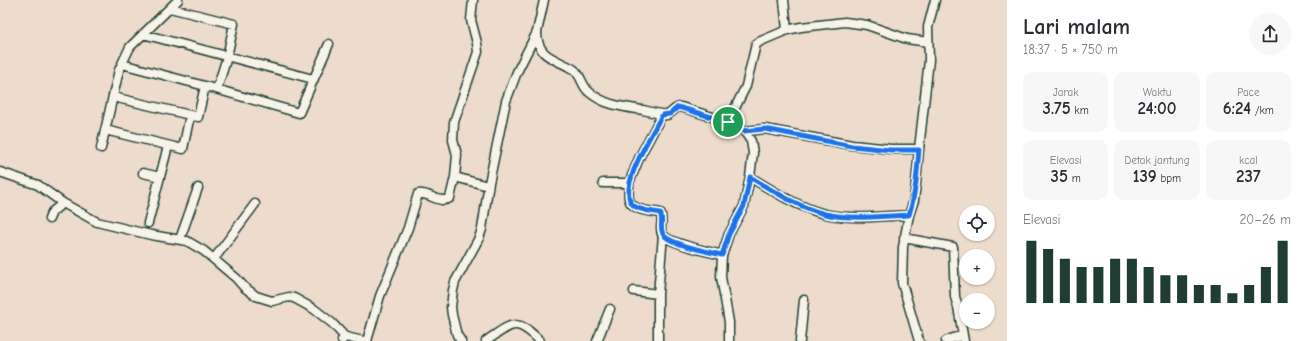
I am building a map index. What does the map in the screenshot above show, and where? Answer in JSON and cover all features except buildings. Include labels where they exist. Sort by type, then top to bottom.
[{"type":"street","points":[[100,148],[119,70],[130,47],[178,0]]},
{"type":"street","points":[[367,341],[380,296],[408,228],[418,194],[422,193],[443,200],[449,199],[455,177],[457,154],[453,140],[454,122],[478,52],[478,43],[471,20],[473,0]]},
{"type":"street","points":[[461,341],[457,335],[452,315],[452,294],[455,282],[479,238],[482,229],[488,186],[506,101],[517,72],[536,32],[544,0]]},
{"type":"street","points":[[784,0],[787,30]]},
{"type":"street","points":[[918,341],[902,283],[902,256],[904,238],[914,200],[929,60],[928,27],[935,0]]},
{"type":"street","points":[[170,8],[234,24],[227,56],[217,89]]},
{"type":"street","points":[[728,122],[746,86],[756,44],[787,30],[834,23],[851,23],[867,25],[907,39],[928,42]]},
{"type":"street","points":[[536,32],[538,46],[541,51],[546,56],[574,69],[579,74],[583,86],[594,96],[611,104],[662,115],[670,114],[675,109],[681,107],[728,122],[744,131],[751,141],[753,153],[744,206],[729,234],[722,255],[721,277],[729,322],[729,341]]},
{"type":"street","points":[[143,34],[313,79]]},
{"type":"street","points":[[122,64],[217,89],[299,113],[329,44]]},
{"type":"street","points":[[113,97],[198,117],[205,86]]},
{"type":"street","points":[[105,130],[182,149],[190,115]]},
{"type":"street","points":[[658,341],[658,294],[663,235],[662,215],[660,213],[637,208],[632,204],[629,199],[629,183],[640,156],[662,115]]},
{"type":"street","points":[[744,131],[765,129],[852,146],[891,150],[919,150]]},
{"type":"street","points":[[148,223],[168,146]]},
{"type":"street","points":[[143,172],[160,177]]},
{"type":"street","points":[[1,175],[38,185],[63,203],[97,222],[180,239],[194,244],[214,259],[256,296],[272,301],[288,297],[294,298],[314,309],[332,324],[343,339],[363,341]]},
{"type":"street","points":[[455,177],[488,186]]},
{"type":"street","points":[[750,177],[803,206],[826,214],[858,216],[909,215]]},
{"type":"street","points":[[603,183],[629,183]]},
{"type":"street","points":[[180,239],[198,188]]},
{"type":"street","points":[[49,219],[52,212],[63,203]]},
{"type":"street","points":[[214,259],[255,204]]},
{"type":"street","points":[[663,235],[667,239],[722,255]]},
{"type":"street","points":[[904,238],[953,247],[954,290],[963,338],[953,338],[946,341]]},
{"type":"street","points":[[634,291],[658,294]]},
{"type":"street","points":[[800,341],[804,300]]},
{"type":"street","points":[[598,341],[610,309]]},
{"type":"street","points":[[486,341],[507,327],[517,325],[527,328],[540,341]]},
{"type":"route","points":[[678,107],[728,122],[744,131],[765,129],[852,146],[891,150],[919,150],[914,200],[909,215],[845,216],[826,214],[803,206],[750,177],[744,206],[729,234],[722,255],[667,239],[662,232],[662,215],[660,213],[637,208],[629,199],[629,183],[640,156],[662,115],[670,114],[678,107]]}]
